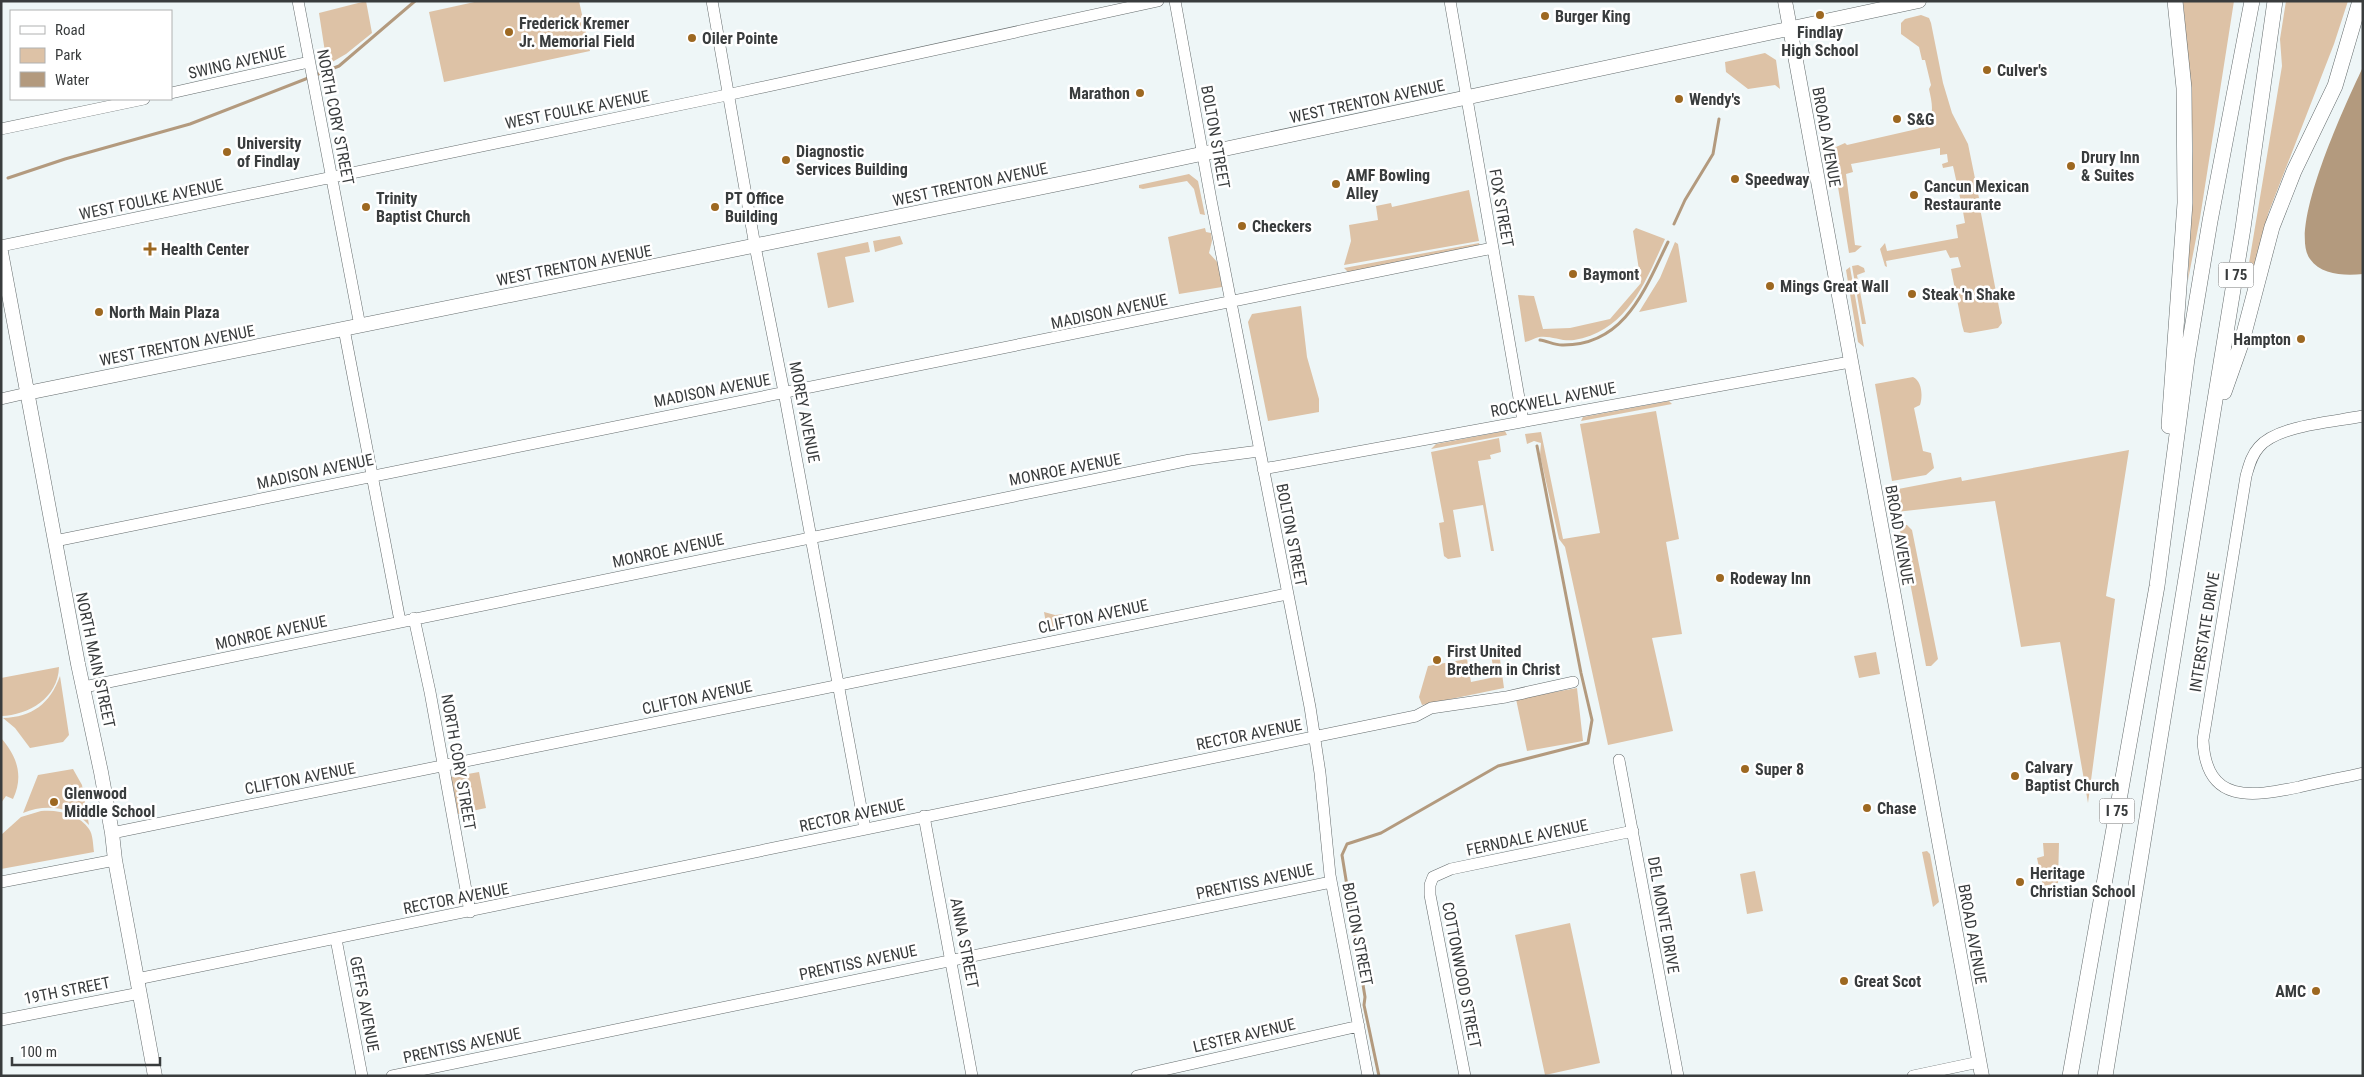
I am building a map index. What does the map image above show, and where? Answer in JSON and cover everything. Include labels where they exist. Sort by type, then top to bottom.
[{"type":"highway","points":[[2158,586],[2185,203],[2184,88],[2175,1]]},
{"type":"highway","name":"I 75","points":[[2070,1076],[2158,586],[2187,359],[2210,221],[2252,1]]},
{"type":"highway","name":"I 75","points":[[2105,1076],[2211,431],[2276,1]]},
{"type":"highway","points":[[2211,431],[2242,341],[2272,227],[2294,171],[2335,86],[2360,1]]},
{"type":"main road","name":"BROAD AVENUE","points":[[1785,1],[1980,1069]]},
{"type":"main road","name":"WEST TRENTON AVENUE","points":[[27,393],[1202,154],[1919,1]]},
{"type":"main road","name":"NORTH MAIN STREET","points":[[1,252],[78,664],[112,833],[115,860],[155,1076]]},
{"type":"street","name":"NORTH CORY STREET","points":[[298,1],[360,326]]},
{"type":"street","name":"MOREY AVENUE","points":[[712,1],[755,246],[812,537],[865,829]]},
{"type":"street","name":"WEST FOULKE AVENUE","points":[[1,246],[729,94],[1158,1]]},
{"type":"street","name":"BOLTON STREET","points":[[1175,1],[1202,154],[1315,737],[1331,882],[1368,1076]]},
{"type":"street","name":"FOX STREET","points":[[1450,1],[1523,421]]},
{"type":"street","name":"SWING AVENUE","points":[[172,93],[310,66]]},
{"type":"street","points":[[1,129],[139,100]]},
{"type":"street","name":"MADISON AVENUE","points":[[55,541],[1231,303],[1493,248]]},
{"type":"street","points":[[344,330],[400,621]]},
{"type":"street","name":"ROCKWELL AVENUE","points":[[1263,469],[1850,362]]},
{"type":"street","points":[[1,399],[27,393]]},
{"type":"street","name":"INTERSTATE DRIVE","points":[[2363,416],[2276,434],[2263,443],[2253,455],[2246,476],[2203,740],[2205,762],[2212,776],[2230,791],[2244,795],[2267,794],[2363,773]]},
{"type":"street","name":"MONROE AVENUE","points":[[84,687],[1196,458],[1259,451]]},
{"type":"street","name":"CLIFTON AVENUE","points":[[112,833],[1287,594]]},
{"type":"street","name":"NORTH CORY STREET","points":[[414,618],[430,692],[470,912]]},
{"type":"street","name":"RECTOR AVENUE","points":[[138,986],[336,939],[924,816],[1416,716],[1431,708],[1506,697],[1573,682]]},
{"type":"street","name":"DEL MONTE DRIVE","points":[[1619,760],[1678,1076]]},
{"type":"street","name":"ANNA STREET","points":[[924,816],[972,1076]]},
{"type":"street","name":"FERNDALE AVENUE","points":[[1432,880],[1437,874],[1451,870],[1633,831]]},
{"type":"street","points":[[1,882],[115,860]]},
{"type":"street","name":"COTTONWOOD STREET","points":[[1432,880],[1430,895],[1465,1076]]},
{"type":"street","name":"PRENTISS AVENUE","points":[[392,1076],[1331,882]]},
{"type":"street","name":"GEFFS AVENUE","points":[[336,939],[362,1076]]},
{"type":"street","name":"19TH STREET","points":[[1,1020],[138,986]]},
{"type":"street","name":"LESTER AVENUE","points":[[1137,1076],[1359,1026]]},
{"type":"street","points":[[1914,1076],[1980,1069]]},
{"type":"green space","points":[[366,1],[372,33],[346,54],[327,65],[319,13]]},
{"type":"green space","name":"Frederick Kremer Jr. Memorial Field","points":[[479,1],[579,1],[590,51],[444,82],[429,12]]},
{"type":"green space","points":[[2183,1],[2234,1],[2200,218],[2188,280],[2193,151],[2191,92]]},
{"type":"green space","points":[[2286,1],[2348,1],[2334,44],[2268,214],[2264,238],[2249,284],[2245,287],[2282,66],[2280,39]]},
{"type":"green space","points":[[1921,15],[1929,18],[1931,23],[1943,83],[1952,113],[1968,144],[1979,198],[1961,202],[1953,166],[1943,168],[1942,164],[1948,162],[1947,154],[1940,155],[1940,148],[1851,164],[1853,172],[1846,174],[1855,245],[1862,246],[1855,252],[1849,253],[1831,145],[1836,147],[1845,143],[1847,145],[1917,129],[1923,126],[1930,118],[1932,107],[1929,89],[1931,85],[1925,60],[1922,60],[1919,47],[1901,34],[1901,23],[1905,19]]},
{"type":"green space","points":[[1765,53],[1776,60],[1780,89],[1775,85],[1748,89],[1726,72],[1725,62]]},
{"type":"green space","points":[[1189,174],[1198,181],[1205,215],[1200,214],[1194,189],[1187,181],[1143,189],[1139,188],[1139,185]]},
{"type":"green space","points":[[1469,190],[1479,241],[1344,265],[1351,241],[1349,225],[1378,220],[1376,206],[1391,203],[1392,207]]},
{"type":"green space","points":[[1979,203],[2002,323],[1998,328],[1970,333],[1964,332],[1951,269],[1961,267],[1958,257],[1950,258],[1946,250],[1886,261],[1887,267],[1885,266],[1880,249],[1885,243],[1887,251],[1958,238],[1956,225],[1965,223],[1962,206]]},
{"type":"green space","points":[[1205,228],[1206,232],[1211,233],[1212,241],[1209,253],[1218,263],[1222,287],[1179,294],[1168,237]]},
{"type":"green space","points":[[1636,228],[1665,239],[1641,288],[1621,316],[1608,327],[1592,335],[1574,340],[1539,337],[1525,342],[1518,295],[1534,296],[1543,329],[1570,328],[1610,319],[1641,283],[1633,231]]},
{"type":"green space","points":[[900,236],[903,244],[875,252],[873,241]]},
{"type":"green space","points":[[868,242],[870,252],[845,257],[854,302],[828,308],[817,253]]},
{"type":"green space","points":[[1675,242],[1678,244],[1687,302],[1639,312],[1660,278]]},
{"type":"green space","points":[[1479,243],[1480,246],[1348,272],[1344,268]]},
{"type":"green space","points":[[1858,265],[1864,268],[1865,272],[1857,275],[1866,324],[1862,324],[1852,266]]},
{"type":"green space","points":[[1850,267],[1864,347],[1858,342],[1846,270]]},
{"type":"green space","points":[[1301,306],[1307,357],[1319,399],[1319,412],[1268,421],[1248,322],[1252,314]]},
{"type":"green space","points":[[1913,377],[1921,389],[1920,405],[1914,408],[1923,451],[1931,453],[1934,468],[1926,475],[1892,481],[1875,384]]},
{"type":"green space","points":[[1669,401],[1672,404],[1581,421],[1583,417]]},
{"type":"green space","points":[[1656,411],[1679,539],[1666,542],[1682,634],[1652,638],[1673,731],[1608,745],[1565,547],[1559,539],[1540,455],[1541,443],[1534,441],[1527,444],[1525,434],[1541,432],[1563,539],[1600,533],[1580,424]]},
{"type":"green space","points":[[1505,431],[1507,435],[1431,449],[1436,444]]},
{"type":"green space","points":[[1499,438],[1501,452],[1490,455],[1491,459],[1478,461],[1494,551],[1491,551],[1483,505],[1453,510],[1461,557],[1448,559],[1444,556],[1439,523],[1444,522],[1431,452]]},
{"type":"green space","points":[[2129,450],[2106,596],[2115,599],[2088,803],[2060,642],[2021,647],[1995,501],[1896,512],[1893,490],[1961,477],[1962,481]]},
{"type":"green space","points":[[1899,525],[1907,525],[1912,530],[1938,659],[1931,666],[1926,666]]},
{"type":"green space","points":[[1044,612],[1055,615],[1065,614],[1067,624],[1047,629]]},
{"type":"green space","points":[[1490,650],[1499,652],[1504,688],[1422,705],[1419,697],[1428,666],[1467,659],[1471,682],[1495,677]]},
{"type":"green space","points":[[1876,652],[1880,674],[1859,678],[1854,656]]},
{"type":"green space","points":[[59,667],[53,688],[40,703],[22,712],[1,716],[1,678]]},
{"type":"green space","points":[[60,676],[69,735],[63,742],[30,748],[15,728],[3,718],[23,715],[39,707],[51,694]]},
{"type":"green space","points":[[1577,688],[1583,741],[1527,751],[1516,699]]},
{"type":"green space","points":[[1,738],[15,759],[18,782],[13,799],[6,796],[1,803]]},
{"type":"green space","points":[[73,769],[82,785],[89,825],[75,814],[59,808],[41,808],[23,813],[38,775]]},
{"type":"green space","points":[[479,772],[486,808],[458,814],[451,777]]},
{"type":"green space","points":[[41,811],[62,812],[80,820],[90,831],[94,852],[1,869],[1,835],[21,817]]},
{"type":"green space","points":[[2043,843],[2059,843],[2058,883],[2043,886],[2037,858],[2044,856]]},
{"type":"green space","points":[[1927,851],[1930,854],[1939,902],[1933,907],[1922,852]]},
{"type":"green space","points":[[1755,871],[1763,911],[1747,914],[1740,874]]},
{"type":"green space","points":[[1570,923],[1600,1063],[1545,1075],[1515,935]]},
{"type":"water","points":[[2363,67],[2363,274],[2349,275],[2327,271],[2320,268],[2310,259],[2305,243],[2306,221],[2312,194],[2322,164]]},
{"type":"waterway","points":[[8,178],[65,159],[190,124],[339,66],[415,1]]},
{"type":"waterway","points":[[1674,224],[1685,200],[1713,154],[1719,119]]},
{"type":"waterway","points":[[1540,340],[1562,345],[1584,343],[1602,336],[1617,325],[1630,312],[1641,296],[1668,242]]},
{"type":"waterway","points":[[1379,1076],[1364,1005],[1365,997],[1342,855],[1347,844],[1381,833],[1498,766],[1588,743],[1592,720],[1581,673],[1537,446]]},
{"type":"place","name":"Findlay High School","points":[[1820,15]]},
{"type":"place","name":"Burger King","points":[[1545,16]]},
{"type":"place","name":"Frederick Kremer Jr. Memorial Field","points":[[509,32]]},
{"type":"place","name":"Oiler Pointe","points":[[692,38]]},
{"type":"place","name":"Culver's","points":[[1987,70]]},
{"type":"place","name":"Marathon","points":[[1140,93]]},
{"type":"place","name":"Wendy's","points":[[1679,99]]},
{"type":"place","name":"S&G","points":[[1897,119]]},
{"type":"place","name":"University of Findlay","points":[[227,152]]},
{"type":"place","name":"Diagnostic Services Building","points":[[786,160]]},
{"type":"place","name":"Drury Inn & Suites","points":[[2071,166]]},
{"type":"place","name":"Speedway","points":[[1735,179]]},
{"type":"place","name":"AMF Bowling Alley","points":[[1336,184]]},
{"type":"place","name":"Cancun Mexican Restaurante","points":[[1914,195]]},
{"type":"place","name":"Trinity Baptist Church","points":[[366,207]]},
{"type":"place","name":"PT Office Building","points":[[715,207]]},
{"type":"place","name":"Checkers","points":[[1242,226]]},
{"type":"place","name":"Health Center","points":[[150,249]]},
{"type":"place","name":"Baymont","points":[[1573,274]]},
{"type":"place","name":"Mings Great Wall","points":[[1770,286]]},
{"type":"place","name":"Steak 'n Shake","points":[[1912,294]]},
{"type":"place","name":"North Main Plaza","points":[[99,312]]},
{"type":"place","name":"Hampton","points":[[2301,339]]},
{"type":"place","name":"Rodeway Inn","points":[[1720,578]]},
{"type":"place","name":"First United Brethern in Christ","points":[[1437,660]]},
{"type":"place","name":"Super 8","points":[[1745,769]]},
{"type":"place","name":"Calvary Baptist Church","points":[[2015,776]]},
{"type":"place","name":"Glenwood Middle School","points":[[54,802]]},
{"type":"place","name":"Chase","points":[[1867,808]]},
{"type":"place","name":"Heritage Christian School","points":[[2020,882]]},
{"type":"place","name":"Great Scot","points":[[1844,981]]},
{"type":"place","name":"AMC","points":[[2316,991]]}]
